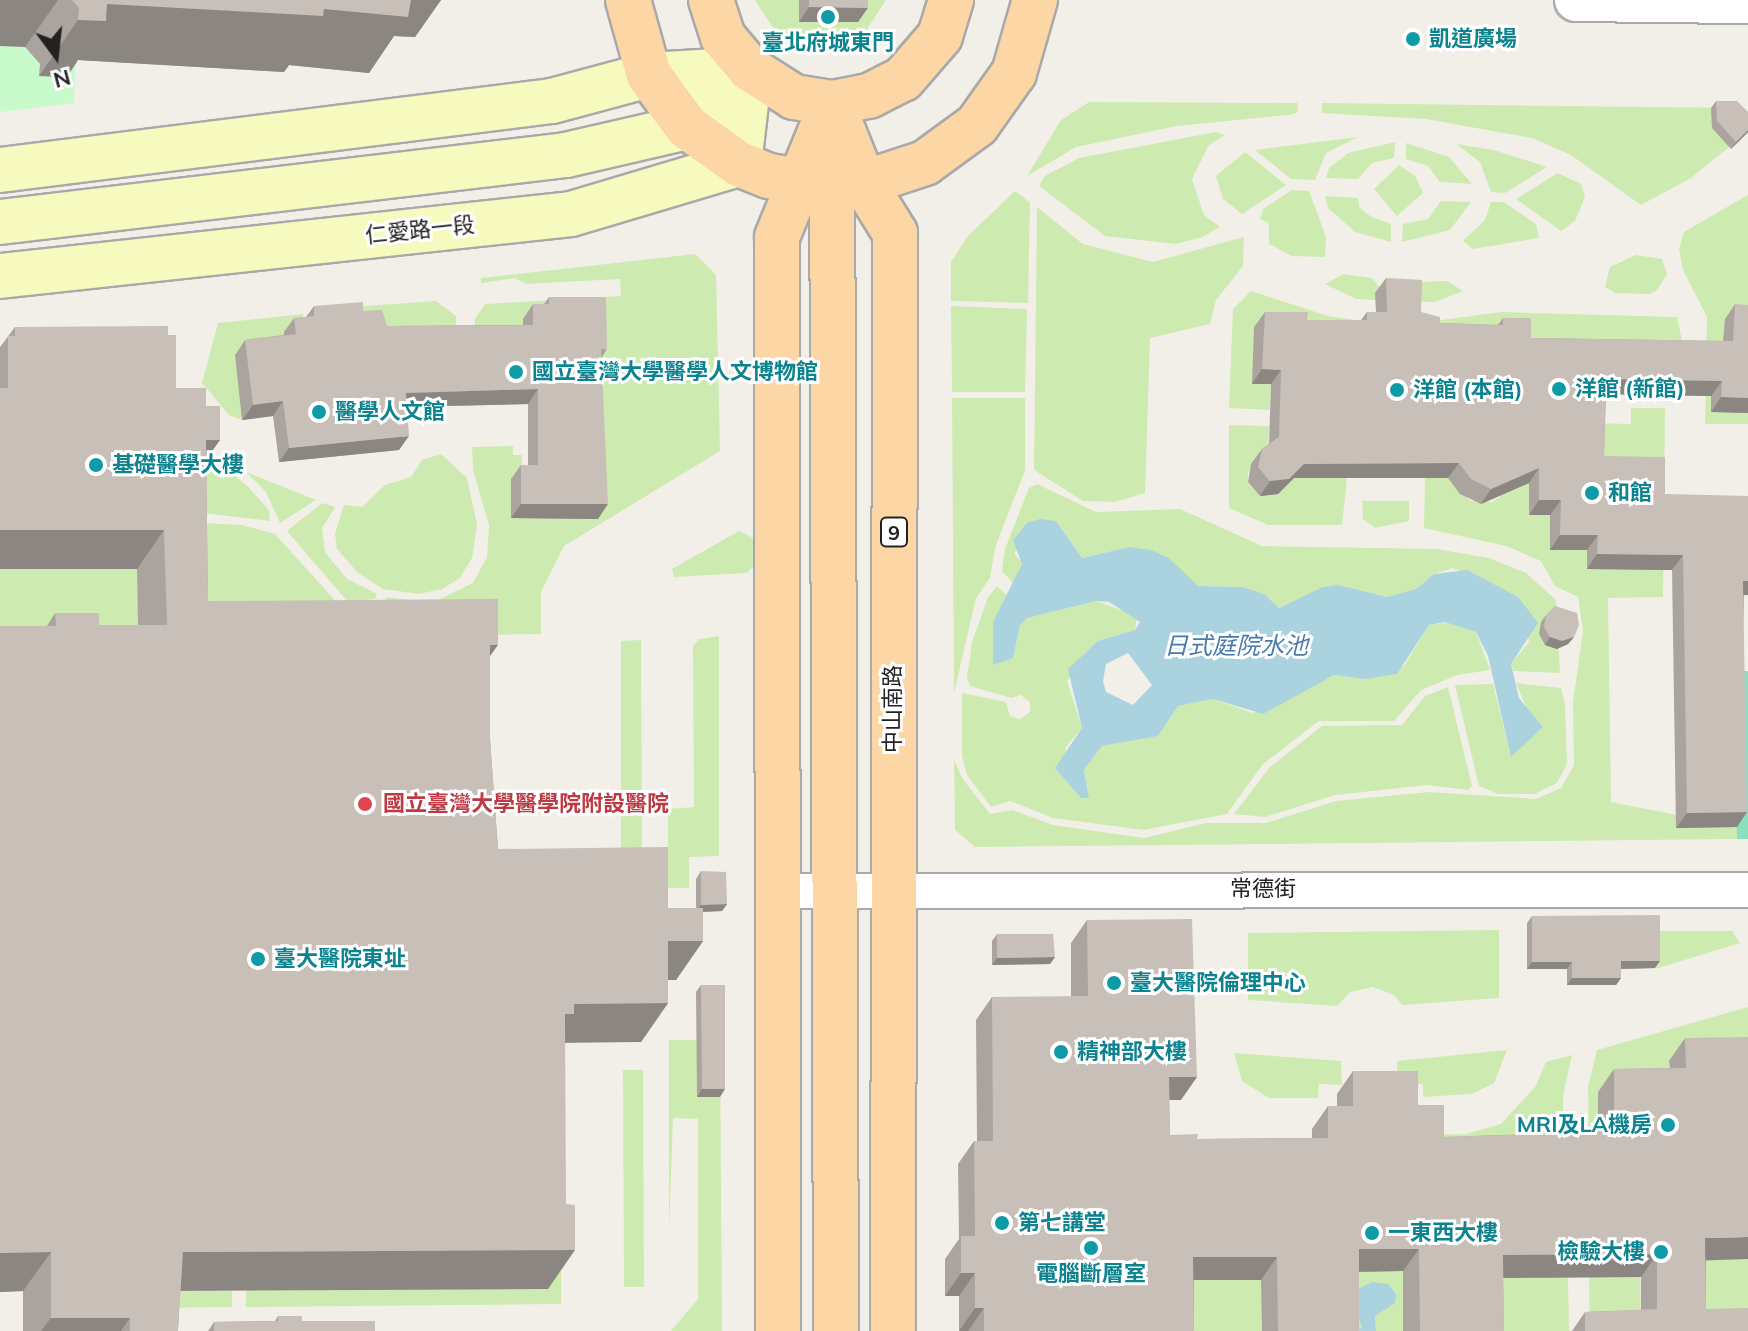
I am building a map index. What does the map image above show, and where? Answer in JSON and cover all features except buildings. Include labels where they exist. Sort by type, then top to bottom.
[{"type":"main road","points":[[628,0],[649,75],[687,127],[739,164],[832,184],[925,163],[977,125],[1014,73],[1035,0]]},
{"type":"main road","points":[[711,0],[723,37],[750,69],[794,97],[832,103],[878,93],[917,67],[940,36],[951,0]]},
{"type":"main road","points":[[0,170],[552,101],[649,75],[750,69]]},
{"type":"main road","points":[[0,222],[557,157],[687,127],[750,69]]},
{"type":"main road","points":[[739,164],[750,69]]},
{"type":"main road","points":[[832,103],[836,1331]]},
{"type":"main road","name":"仁愛路一段","points":[[0,276],[571,214],[739,164]]},
{"type":"main road","points":[[778,1331],[777,237],[832,184]]},
{"type":"main road","name":"中山南路","points":[[832,184],[895,233],[893,1331]]},
{"type":"street","points":[[1576,0],[1748,2]]},
{"type":"street","name":"常德街","points":[[778,891],[1748,890]]},
{"type":"green space","points":[[0,0],[78,0],[74,103],[0,112]]},
{"type":"green space","points":[[755,0],[886,0],[864,34],[843,46],[820,49],[797,45],[777,34]]},
{"type":"green space","points":[[1089,102],[1298,103],[1297,113],[1288,115],[1177,126],[1076,147],[1027,176],[1061,120]]},
{"type":"green space","points":[[1322,103],[1732,108],[1748,132],[1691,178],[1641,205],[1571,155],[1532,138],[1426,119],[1322,113]]},
{"type":"green space","points":[[1216,132],[1225,135],[1209,145],[1192,179],[1204,215],[1220,227],[1202,237],[1176,244],[1105,236],[1039,186],[1045,176],[1079,158]]},
{"type":"green space","points":[[1358,137],[1326,153],[1315,180],[1291,179],[1255,150]]},
{"type":"green space","points":[[1395,142],[1394,158],[1372,163],[1358,179],[1326,178],[1329,168],[1348,153]]},
{"type":"green space","points":[[1406,143],[1449,157],[1472,184],[1440,182],[1428,166],[1406,159]]},
{"type":"green space","points":[[1456,144],[1494,150],[1547,167],[1505,193],[1491,192],[1480,162]]},
{"type":"green space","points":[[1245,152],[1286,185],[1242,214],[1223,199],[1216,176]]},
{"type":"green space","points":[[1399,165],[1415,176],[1423,193],[1397,216],[1374,189]]},
{"type":"green space","points":[[1558,173],[1581,184],[1585,197],[1575,221],[1561,231],[1516,199]]},
{"type":"green space","points":[[1292,190],[1309,191],[1326,237],[1325,257],[1292,256],[1269,244],[1269,223],[1260,219],[1263,209]]},
{"type":"green space","points":[[1015,191],[1030,202],[1028,303],[951,301],[951,262],[968,236]]},
{"type":"green space","points":[[1748,195],[1748,365],[1712,412],[1748,413],[1748,424],[1705,424],[1707,317],[1683,270],[1679,249],[1684,232]]},
{"type":"green space","points":[[1325,196],[1358,198],[1359,207],[1370,216],[1391,224],[1391,242],[1355,232],[1328,208]]},
{"type":"green space","points":[[1441,201],[1471,202],[1450,230],[1402,242],[1403,224],[1428,219]]},
{"type":"green space","points":[[1491,202],[1504,202],[1536,224],[1539,238],[1473,249],[1463,241],[1485,220]]},
{"type":"green space","points":[[1037,207],[1083,244],[1153,262],[1244,237],[1243,266],[1216,300],[1210,324],[1150,338],[1145,493],[1115,502],[1083,501],[1034,470]]},
{"type":"green space","points":[[695,254],[716,275],[720,451],[564,546],[541,592],[541,634],[480,635],[385,601],[386,597],[432,603],[473,583],[487,557],[489,525],[473,470],[472,447],[513,446],[513,455],[522,455],[522,479],[597,519],[523,340],[475,340],[475,319],[485,304],[621,296],[620,279],[526,284],[515,278],[481,283],[481,278]]},
{"type":"green space","points":[[1636,255],[1662,259],[1667,274],[1657,290],[1650,294],[1615,293],[1605,287],[1610,267]]},
{"type":"green space","points":[[1343,274],[1372,278],[1384,293],[1376,300],[1356,299],[1325,284]]},
{"type":"green space","points":[[1447,281],[1463,291],[1435,302],[1412,302],[1419,282]]},
{"type":"green space","points":[[1251,291],[1328,316],[1376,323],[1252,383],[1271,384],[1270,410],[1229,408],[1233,309]]},
{"type":"green space","points":[[436,301],[456,316],[456,341],[377,340],[351,307]]},
{"type":"green space","points":[[951,306],[1027,309],[1025,392],[952,392]]},
{"type":"green space","points":[[1502,312],[1677,317],[1685,355],[1411,324]]},
{"type":"green space","points":[[303,314],[304,331],[286,348],[242,420],[229,415],[202,383],[218,323]]},
{"type":"green space","points":[[952,398],[1025,398],[1025,470],[995,548],[990,578],[976,598],[954,693]]},
{"type":"green space","points":[[1631,408],[1665,408],[1663,597],[1608,598],[1611,802],[1737,827],[1737,839],[975,847],[955,830],[954,759],[962,778],[990,814],[1013,810],[1053,825],[1144,838],[1206,823],[1266,823],[1336,801],[1429,792],[1536,799],[1561,788],[1574,765],[1573,702],[1583,631],[1578,597],[1555,586],[1541,561],[1506,546],[1424,528],[1425,478],[1451,478],[1470,501],[1492,502],[1511,489],[1529,442],[1529,514],[1550,515],[1550,549],[1587,550],[1587,569],[1594,471],[1589,423],[1631,424]]},
{"type":"green space","points":[[1229,425],[1269,426],[1268,456],[1252,464],[1248,473],[1248,482],[1260,496],[1278,494],[1288,478],[1347,478],[1342,525],[1268,525],[1229,508]]},
{"type":"green space","points":[[192,450],[220,463],[247,486],[269,510],[270,521],[195,512]]},
{"type":"green space","points":[[441,454],[467,478],[477,525],[472,558],[460,578],[442,589],[419,594],[383,589],[358,573],[337,549],[335,534],[344,505],[362,507],[385,485],[411,477],[422,460]]},
{"type":"green space","points":[[246,472],[316,500],[280,523],[266,492]]},
{"type":"green space","points":[[1037,484],[1096,512],[1180,509],[1262,546],[1437,549],[1489,558],[1526,573],[1556,600],[1560,673],[1513,671],[1511,664],[1529,642],[1518,597],[1453,568],[1434,574],[1416,589],[1387,597],[1339,585],[1279,608],[1264,594],[1243,587],[1198,586],[1129,547],[1082,558],[1056,521],[1014,553],[1022,563],[1014,584],[1002,571],[1005,549],[1029,488]]},
{"type":"green space","points":[[1362,501],[1409,501],[1409,521],[1375,528],[1363,519]]},
{"type":"green space","points":[[322,503],[335,507],[322,528],[325,552],[347,579],[377,594],[375,599],[347,601],[287,531]]},
{"type":"green space","points":[[180,522],[242,525],[275,534],[340,606],[180,627]]},
{"type":"green space","points":[[739,531],[759,541],[757,562],[747,573],[674,577],[672,569]]},
{"type":"green space","points":[[0,569],[137,569],[140,670],[0,665]]},
{"type":"green space","points":[[997,586],[1007,596],[993,622],[1013,658],[1020,624],[1027,618],[1096,601],[1137,616],[1135,630],[1098,641],[1067,681],[1082,728],[1065,748],[1089,797],[1084,770],[1102,746],[1158,736],[1178,706],[1213,699],[1253,713],[1335,675],[1365,679],[1404,666],[1429,625],[1455,622],[1476,632],[1490,670],[1457,675],[1421,690],[1394,721],[1319,721],[1263,764],[1227,814],[1143,830],[1053,818],[1010,801],[991,807],[967,775],[962,756],[962,693],[1006,702],[1010,716],[1020,719],[1030,712],[1030,702],[1021,695],[1011,698],[970,686],[967,678],[972,642],[988,597]]},
{"type":"green space","points":[[719,636],[719,856],[689,857],[689,888],[668,888],[668,809],[694,807],[693,646],[699,639]]},
{"type":"green space","points":[[641,640],[642,858],[621,858],[621,641]]},
{"type":"green space","points":[[1734,671],[1748,671],[1748,839],[1737,839]]},
{"type":"green space","points":[[1516,683],[1561,688],[1565,704],[1567,764],[1557,783],[1535,794],[1498,794],[1479,786],[1455,685],[1493,684],[1511,756],[1527,709]]},
{"type":"green space","points":[[1448,687],[1472,786],[1468,790],[1427,785],[1335,795],[1265,817],[1234,814],[1270,767],[1322,726],[1402,725],[1425,696]]},
{"type":"green space","points":[[1499,930],[1499,998],[1402,1005],[1394,995],[1373,987],[1350,992],[1337,1006],[1248,1000],[1248,933]]},
{"type":"green space","points":[[1655,931],[1732,931],[1740,943],[1655,969]]},
{"type":"green space","points":[[1748,1007],[1748,1104],[1670,1068],[1623,1069],[1640,1263],[1641,1331],[1590,1331],[1589,1277],[1606,1277],[1589,1154],[1588,1087],[1597,1050]]},
{"type":"green space","points":[[669,1040],[720,1040],[722,1331],[671,1331],[698,1299],[698,1119],[673,1118],[669,1232]]},
{"type":"green space","points":[[1507,1050],[1494,1083],[1472,1094],[1423,1097],[1423,1084],[1398,1084],[1397,1061]]},
{"type":"green space","points":[[1234,1053],[1341,1061],[1342,1085],[1319,1084],[1318,1098],[1269,1098],[1242,1081]]},
{"type":"green space","points":[[1572,1055],[1563,1096],[1563,1159],[1428,1135],[1466,1134],[1501,1124],[1535,1087],[1546,1062]]},
{"type":"green space","points":[[623,1070],[643,1070],[644,1287],[624,1287]]},
{"type":"green space","points":[[1487,1243],[1522,1243],[1522,1277],[1568,1277],[1569,1331],[1487,1331]]},
{"type":"green space","points":[[1689,1244],[1748,1259],[1748,1331],[1690,1331]]},
{"type":"green space","points":[[561,1245],[561,1304],[246,1307],[246,1290],[547,1289]]},
{"type":"green space","points":[[1261,1247],[1262,1331],[1178,1331],[1177,1280]]},
{"type":"green space","points":[[1403,1271],[1403,1331],[1376,1331],[1375,1316],[1388,1305],[1369,1287],[1358,1288],[1354,1306],[1362,1328],[1356,1331],[1342,1272]]},
{"type":"green space","points":[[232,1290],[232,1307],[155,1308],[147,1291]]},
{"type":"water","name":"日式庭院水池","points":[[1040,519],[1056,521],[1082,558],[1129,547],[1151,550],[1169,558],[1198,586],[1243,587],[1264,594],[1279,608],[1323,587],[1339,585],[1387,597],[1416,589],[1434,574],[1467,570],[1518,597],[1538,623],[1511,664],[1519,698],[1543,727],[1511,757],[1488,656],[1476,632],[1445,622],[1429,625],[1397,674],[1365,679],[1334,675],[1263,714],[1213,699],[1178,706],[1158,736],[1102,746],[1084,770],[1089,798],[1081,798],[1055,768],[1082,728],[1068,669],[1098,641],[1135,630],[1140,622],[1109,602],[1096,601],[1027,618],[1020,625],[1013,658],[993,665],[993,622],[1022,564],[1013,540],[1027,523]],"holes":[[[1128,653],[1152,685],[1133,705],[1106,692],[1103,681],[1106,664]]]},
{"type":"water","points":[[1372,1282],[1388,1284],[1396,1294],[1395,1303],[1375,1316],[1376,1331],[1356,1331],[1362,1328],[1354,1306],[1359,1288]]},
{"type":"place","name":"臺北府城東門","points":[[828,17]]},
{"type":"place","name":"凱道廣場","points":[[1413,39]]},
{"type":"place","name":"國立臺灣大學醫學人文博物館","points":[[516,372]]},
{"type":"place","name":"洋館 (新館)","points":[[1559,389]]},
{"type":"place","name":"洋館 (本館)","points":[[1397,390]]},
{"type":"place","name":"醫學人文館","points":[[319,412]]},
{"type":"place","name":"基礎醫學大樓","points":[[96,465]]},
{"type":"place","name":"和館","points":[[1592,493]]},
{"type":"place","name":"國立臺灣大學醫學院附設醫院","points":[[365,804]]},
{"type":"place","name":"臺大醫院東址","points":[[258,959]]},
{"type":"place","name":"臺大醫院倫理中心","points":[[1114,983]]},
{"type":"place","name":"精神部大樓","points":[[1061,1052]]},
{"type":"place","name":"MRI及LA機房","points":[[1668,1125]]},
{"type":"place","name":"第七講堂","points":[[1002,1223]]},
{"type":"place","name":"一東西大樓","points":[[1372,1233]]},
{"type":"place","name":"電腦斷層室","points":[[1091,1248]]},
{"type":"place","name":"檢驗大樓","points":[[1661,1252]]}]
